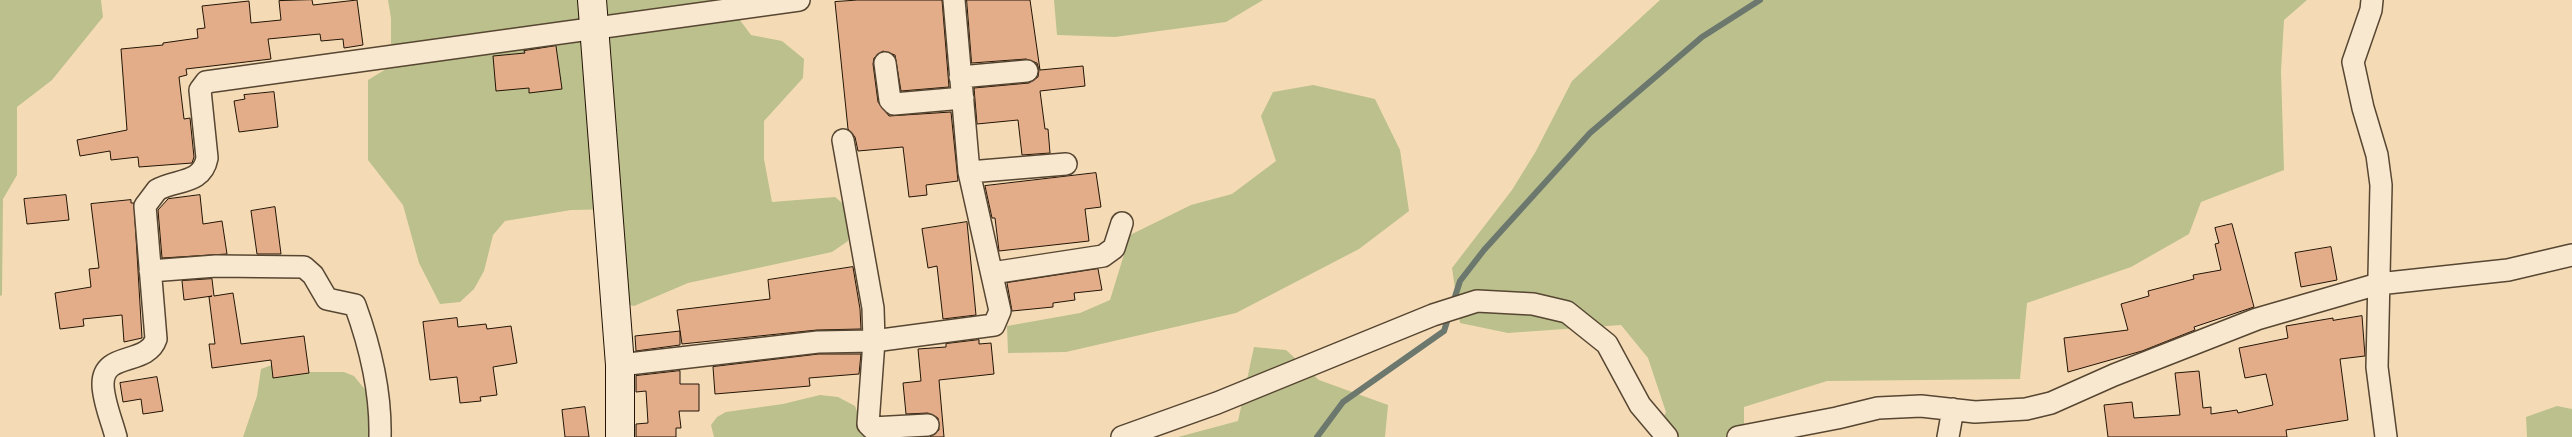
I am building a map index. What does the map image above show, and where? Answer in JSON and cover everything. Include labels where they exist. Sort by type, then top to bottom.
[{"type":"street","points":[[592,0],[620,365],[620,437]]},
{"type":"street","points":[[116,437],[103,386],[104,373],[111,364],[143,354],[153,347],[156,338],[146,206],[149,197],[163,186],[191,180],[206,166],[207,158],[200,90],[206,82],[595,29],[735,4],[799,0]]},
{"type":"street","points":[[620,365],[818,342],[874,341],[994,325],[1000,312],[970,172],[954,0]]},
{"type":"street","points":[[2372,0],[2371,10],[2353,62],[2377,154],[2380,177],[2377,367],[2386,437]]},
{"type":"street","points":[[885,63],[890,100],[894,104],[963,98]]},
{"type":"street","points":[[960,77],[1027,70]]},
{"type":"street","points":[[843,140],[873,308],[874,341],[870,427],[928,425]]},
{"type":"street","points":[[970,172],[1066,164]]},
{"type":"street","points":[[992,273],[1103,256],[1114,248],[1122,223]]},
{"type":"street","points":[[1738,437],[1878,408],[1921,406],[1975,412],[2002,412],[2051,403],[2130,368],[2257,319],[2378,284],[2508,270],[2572,255]]},
{"type":"street","points":[[150,271],[216,266],[304,267],[313,275],[327,299],[354,305],[372,366],[379,404],[380,437]]},
{"type":"street","points":[[1122,437],[1217,403],[1434,315],[1477,300],[1533,304],[1567,312],[1607,344],[1640,405],[1667,437]]},
{"type":"street","points":[[1948,437],[1953,409]]},
{"type":"green space","points":[[0,0],[101,0],[103,17],[52,80],[17,107],[17,175],[3,199],[2,295],[0,296]]},
{"type":"green space","points":[[388,0],[725,0],[751,35],[782,41],[804,59],[803,78],[764,121],[764,159],[772,202],[835,197],[846,206],[850,223],[848,241],[832,252],[688,283],[634,306],[623,303],[620,274],[626,256],[618,209],[571,210],[505,221],[493,235],[484,271],[474,289],[460,302],[440,304],[419,263],[403,205],[368,160],[368,80],[391,66],[391,18]]},
{"type":"green space","points":[[1054,0],[1263,0],[1226,22],[1115,37],[1057,35]]},
{"type":"green space","points":[[1660,0],[2307,0],[2284,20],[2281,71],[2284,170],[2201,202],[2189,234],[2131,267],[2027,303],[2020,379],[1827,381],[1744,407],[1744,437],[1654,437],[1666,412],[1648,358],[1621,325],[1508,333],[1460,323],[1452,268],[1512,190],[1536,151],[1572,81]]},
{"type":"green space","points":[[1313,85],[1375,99],[1400,150],[1409,211],[1359,249],[1236,313],[1066,352],[1008,353],[1007,326],[1080,313],[1110,300],[1130,235],[1191,205],[1232,194],[1276,161],[1261,116],[1273,92]]},
{"type":"green space","points":[[1254,347],[1286,350],[1319,380],[1388,405],[1385,437],[1178,437],[1238,421]]},
{"type":"green space","points":[[280,362],[297,372],[344,372],[354,376],[367,392],[373,408],[372,437],[243,437],[257,396],[261,369]]},
{"type":"green space","points":[[820,395],[838,397],[855,406],[866,437],[714,437],[711,425],[717,417],[726,412],[783,404]]},
{"type":"green space","points":[[2557,406],[2572,409],[2572,437],[2527,437],[2526,417]]},
{"type":"building","points":[[312,0],[313,5],[357,0],[363,45],[344,48],[343,39],[321,41],[320,34],[268,39],[271,59],[186,69],[187,75],[179,77],[184,119],[190,118],[194,157],[192,163],[139,167],[138,157],[111,160],[110,151],[80,156],[77,140],[127,130],[121,49],[163,45],[163,43],[198,38],[197,29],[205,28],[202,6],[249,1],[251,23],[281,20],[279,1]]},
{"type":"building","points":[[858,0],[942,0],[949,87],[901,91],[895,55],[883,51],[874,58],[873,64],[878,102],[889,116],[951,112],[958,181],[926,185],[927,195],[909,197],[903,147],[858,151],[855,137],[848,129],[835,2]]},
{"type":"building","points":[[967,0],[1030,0],[1040,70],[1083,66],[1085,86],[1040,91],[1045,129],[1048,129],[1050,153],[1022,155],[1018,120],[977,124],[974,88],[1029,83],[1038,77],[1039,70],[1037,63],[1026,59],[972,63]]},
{"type":"building","points":[[556,46],[562,89],[529,93],[529,88],[496,91],[493,56],[525,53],[524,51]]},
{"type":"building","points":[[274,92],[278,127],[239,132],[234,101],[245,99],[244,95]]},
{"type":"building","points":[[1096,173],[1101,207],[1085,209],[1089,241],[999,251],[995,218],[992,218],[985,186]]},
{"type":"building","points":[[66,195],[69,220],[27,224],[24,199]]},
{"type":"building","points":[[200,195],[203,224],[222,221],[227,254],[162,258],[158,210],[168,199]]},
{"type":"building","points":[[131,200],[131,203],[134,203],[142,338],[124,342],[122,315],[83,319],[84,326],[60,329],[55,293],[91,287],[89,269],[99,268],[91,204]]},
{"type":"building","points":[[275,207],[281,254],[257,254],[251,211]]},
{"type":"building","points":[[967,222],[976,315],[943,319],[937,266],[928,268],[922,229]]},
{"type":"building","points":[[2232,224],[2254,307],[2194,327],[2195,330],[2142,351],[2068,372],[2064,338],[2128,330],[2121,304],[2149,296],[2148,291],[2194,279],[2193,275],[2221,270],[2215,244],[2219,243],[2215,228]]},
{"type":"building","points":[[2331,247],[2337,280],[2301,287],[2295,253]]},
{"type":"building","points":[[853,267],[860,309],[861,329],[817,330],[682,344],[677,310],[770,299],[768,280]]},
{"type":"building","points":[[1098,269],[1102,290],[1074,293],[1075,300],[1053,303],[1053,307],[1012,311],[1007,283]]},
{"type":"building","points":[[212,279],[214,296],[233,293],[241,344],[304,336],[309,373],[273,378],[271,360],[212,368],[209,344],[215,344],[209,297],[212,296],[184,300],[182,281]]},
{"type":"building","points":[[2362,316],[2365,356],[2340,359],[2348,420],[2286,430],[2287,437],[2108,437],[2104,405],[2132,402],[2134,418],[2180,415],[2175,373],[2199,371],[2203,408],[2211,407],[2211,414],[2237,410],[2238,413],[2273,405],[2266,374],[2245,378],[2239,348],[2288,338],[2286,326],[2333,318],[2333,320]]},
{"type":"building","points":[[457,318],[458,327],[486,324],[487,329],[511,326],[517,363],[493,367],[497,395],[480,397],[481,401],[460,403],[457,377],[430,380],[423,322]]},
{"type":"building","points":[[680,331],[680,345],[636,351],[635,336]]},
{"type":"building","points":[[979,340],[979,344],[991,343],[994,374],[939,380],[944,437],[930,437],[939,430],[938,418],[928,413],[906,414],[903,383],[921,381],[918,349],[946,347],[946,344]]},
{"type":"building","points":[[819,354],[861,354],[859,374],[809,378],[810,386],[715,394],[713,367]]},
{"type":"building","points":[[680,371],[680,384],[699,384],[699,411],[679,411],[681,428],[676,428],[676,437],[636,437],[636,424],[648,423],[646,391],[636,392],[636,376]]},
{"type":"building","points":[[157,377],[163,411],[143,414],[141,399],[123,402],[120,383]]},
{"type":"building","points":[[585,407],[589,437],[565,437],[562,410]]},
{"type":"waterway","points":[[1453,303],[1460,281],[1484,250],[1590,133],[1702,37],[1760,0]]},
{"type":"waterway","points":[[1317,437],[1343,402],[1444,331],[1449,315]]}]
